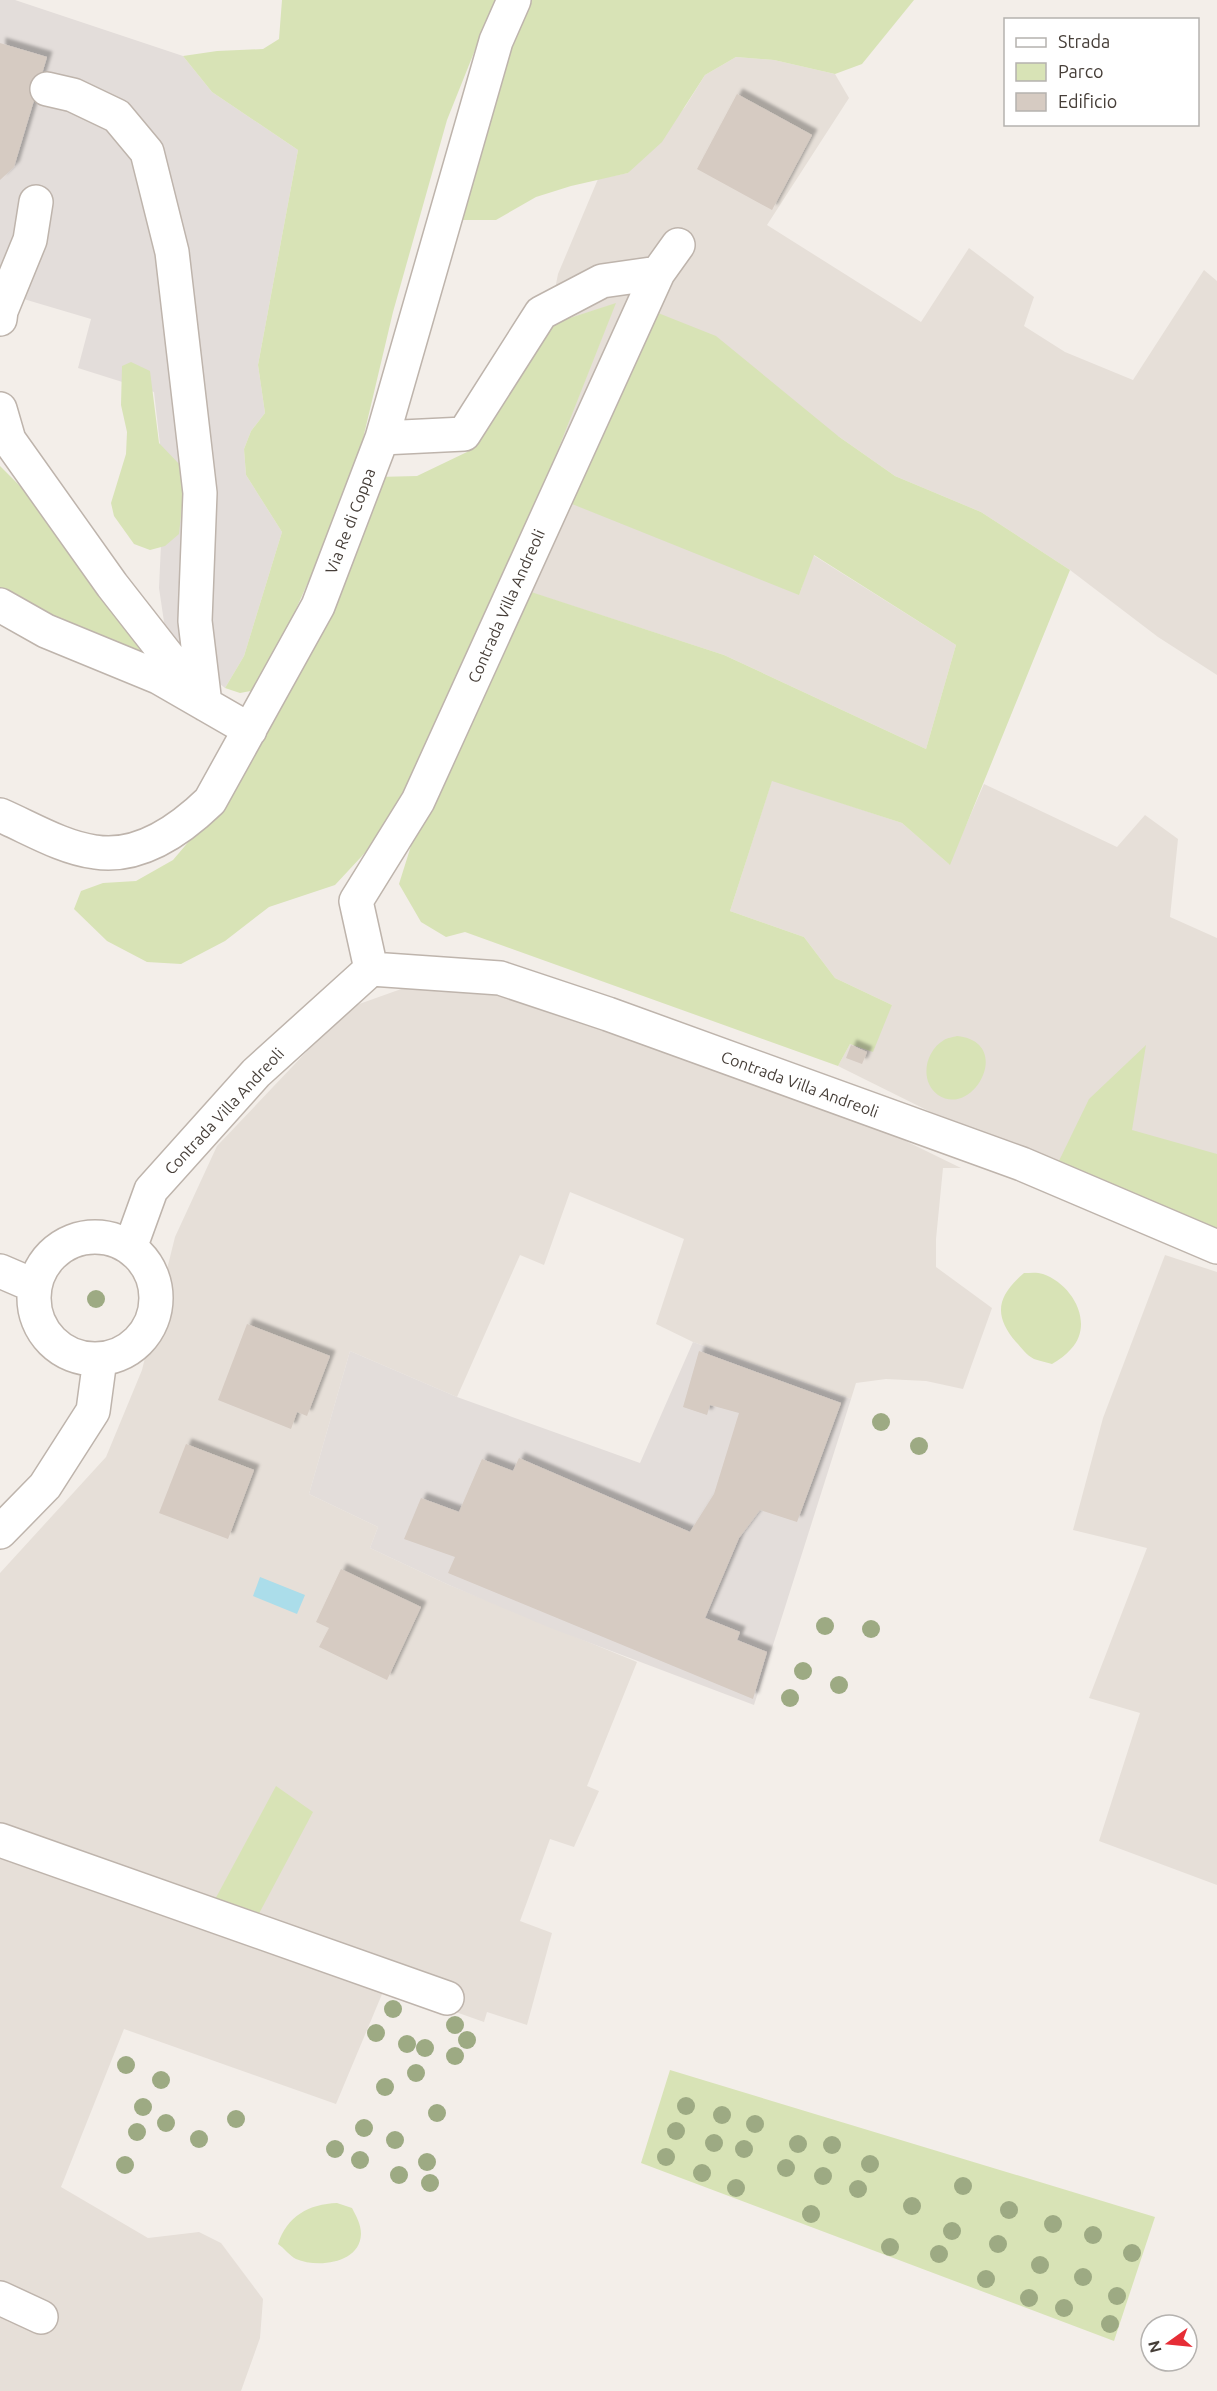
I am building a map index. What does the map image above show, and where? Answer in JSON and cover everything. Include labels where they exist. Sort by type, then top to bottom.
[{"type":"street","name":"Via Re di Coppa","points":[[0,815],[71,846],[96,853],[129,852],[164,837],[194,816],[210,801],[318,606],[382,438],[496,41],[514,0]]},
{"type":"street","points":[[47,89],[73,95],[117,116],[147,152],[171,252],[200,493],[195,621],[205,704]]},
{"type":"street","points":[[0,319],[1,311],[30,240],[36,202]]},
{"type":"street","name":"Contrada Villa Andreoli","points":[[371,969],[356,901],[418,801],[658,273],[678,245]]},
{"type":"street","points":[[382,438],[464,434],[541,313],[602,281],[658,273]]},
{"type":"street","points":[[0,409],[9,440],[112,585],[205,704]]},
{"type":"street","points":[[0,605],[46,631],[158,677],[250,730]]},
{"type":"street","name":"Contrada Villa Andreoli","points":[[130,1248],[151,1190],[256,1073],[371,969],[500,978],[608,1014],[1022,1164],[1217,1247]]},
{"type":"street","points":[[97,1236],[116,1240],[130,1248],[146,1263],[154,1281],[156,1300],[153,1319],[144,1336],[129,1349],[112,1357],[100,1359],[74,1356],[57,1347],[44,1332],[36,1315],[33,1296],[37,1277],[46,1260],[60,1246],[77,1238],[97,1236]]},
{"type":"street","points":[[0,1270],[35,1286]]},
{"type":"street","points":[[0,1532],[45,1486],[93,1411],[100,1359]]},
{"type":"street","points":[[0,1840],[447,1998]]},
{"type":"street","points":[[0,2298],[41,2317]]},
{"type":"shaded area","points":[[0,0],[15,0],[183,56],[212,92],[298,150],[258,365],[265,413],[251,431],[244,449],[246,475],[282,532],[244,656],[225,688],[167,642],[159,588],[164,479],[154,392],[78,368],[91,319],[0,292]]},
{"type":"shaded area","points":[[736,57],[774,60],[835,74],[849,98],[767,225],[921,322],[969,248],[1034,297],[1024,326],[1065,352],[1133,380],[1204,270],[1217,281],[1217,675],[1158,637],[1070,570],[981,512],[895,476],[838,436],[799,595],[813,555],[956,645],[926,749],[724,655],[505,584],[615,304],[548,325],[558,274],[598,179],[628,173],[685,107],[705,75]]},
{"type":"shaded area","points":[[772,780],[902,823],[949,864],[984,784],[1117,847],[1145,815],[1178,839],[1170,917],[1217,938],[1217,1236],[983,1138],[838,1066],[850,1044],[892,1005],[835,978],[804,937],[730,911]]},
{"type":"shaded area","points":[[418,983],[504,995],[836,1107],[961,1168],[943,1168],[936,1239],[936,1267],[992,1308],[963,1389],[926,1381],[886,1379],[856,1383],[851,1399],[693,1342],[656,1324],[684,1239],[570,1192],[544,1265],[520,1255],[457,1397],[350,1351],[309,1494],[378,1527],[370,1548],[449,1585],[637,1662],[587,1786],[599,1791],[574,1847],[550,1839],[520,1921],[552,1933],[527,2025],[487,2012],[484,2022],[385,1987],[336,2104],[124,2029],[61,2187],[148,2238],[199,2232],[221,2243],[263,2299],[260,2338],[241,2391],[0,2391],[0,1573],[106,1457],[142,1370],[175,1237],[217,1146],[348,1008]]},
{"type":"shaded area","points":[[1165,1255],[1217,1272],[1217,1885],[1099,1841],[1140,1713],[1089,1698],[1147,1548],[1073,1530],[1103,1418]]},
{"type":"shaded area","points":[[693,1342],[851,1399],[754,1705],[548,1627],[370,1548],[378,1527],[309,1494],[350,1351],[457,1397],[640,1463]]},
{"type":"green space","points":[[282,0],[495,0],[447,120],[393,312],[353,481],[285,634],[256,690],[240,693],[225,688],[244,656],[282,532],[246,475],[244,449],[251,431],[265,413],[258,365],[298,150],[212,92],[183,56],[217,51],[263,49],[279,39]]},
{"type":"green space","points":[[529,0],[914,0],[862,64],[835,74],[774,60],[736,57],[705,75],[662,142],[628,173],[571,186],[536,197],[496,220],[462,220],[480,136],[496,79],[505,51]]},
{"type":"green space","points":[[616,303],[505,584],[388,828],[335,885],[269,907],[225,941],[181,964],[147,962],[107,941],[74,909],[81,891],[103,883],[136,881],[173,860],[207,820],[377,477],[417,476],[467,452],[548,325]]},
{"type":"green space","points":[[648,309],[716,336],[838,436],[895,476],[981,512],[1070,570],[950,865],[902,823],[772,781],[730,911],[804,937],[835,978],[892,1005],[873,1052],[850,1044],[838,1066],[465,932],[446,937],[421,922],[399,884],[415,833],[522,589],[724,655],[926,749],[956,645],[814,555],[799,595],[572,504]]},
{"type":"green space","points":[[131,362],[150,371],[159,443],[181,466],[184,489],[179,534],[165,546],[150,550],[134,544],[114,516],[111,503],[126,454],[127,432],[121,405],[122,366]]},
{"type":"green space","points":[[0,466],[21,487],[147,659],[0,592]]},
{"type":"green space","points":[[957,1036],[974,1041],[983,1051],[986,1064],[975,1088],[964,1097],[951,1100],[938,1095],[932,1089],[928,1082],[927,1066],[932,1051],[938,1045],[945,1039]]},
{"type":"green space","points":[[1146,1045],[1132,1130],[1217,1154],[1217,1236],[1055,1169],[1089,1099]]},
{"type":"green space","points":[[1024,1273],[1043,1274],[1054,1279],[1071,1295],[1077,1306],[1081,1328],[1078,1339],[1067,1353],[1052,1364],[1029,1356],[1009,1332],[1001,1314],[1001,1306],[1008,1290]]},
{"type":"green space","points":[[276,1786],[313,1812],[254,1923],[212,1905]]},
{"type":"green space","points":[[670,2070],[1155,2217],[1114,2341],[641,2163]]},
{"type":"green space","points":[[337,2203],[352,2208],[361,2230],[359,2244],[346,2257],[326,2263],[305,2262],[294,2258],[278,2244],[287,2226],[300,2213],[317,2206]]},
{"type":"water","points":[[260,1577],[305,1595],[297,1614],[253,1596]]},
{"type":"building","points":[[0,43],[47,57],[14,167],[0,180]]},
{"type":"building","points":[[737,94],[812,135],[772,210],[697,169]]},
{"type":"building","points":[[851,1045],[867,1052],[862,1064],[846,1058]]},
{"type":"building","points":[[247,1324],[330,1356],[307,1416],[297,1412],[291,1429],[218,1400]]},
{"type":"building","points":[[699,1351],[841,1403],[797,1522],[760,1510],[739,1538],[705,1618],[740,1632],[737,1640],[767,1652],[753,1699],[448,1573],[455,1557],[404,1539],[421,1498],[459,1512],[482,1459],[513,1471],[519,1458],[690,1532],[714,1494],[739,1413],[710,1405],[707,1415],[683,1407]]},
{"type":"building","points":[[186,1444],[254,1470],[228,1539],[159,1513]]},
{"type":"building","points":[[341,1569],[421,1607],[387,1680],[319,1647],[329,1628],[316,1622]]}]
